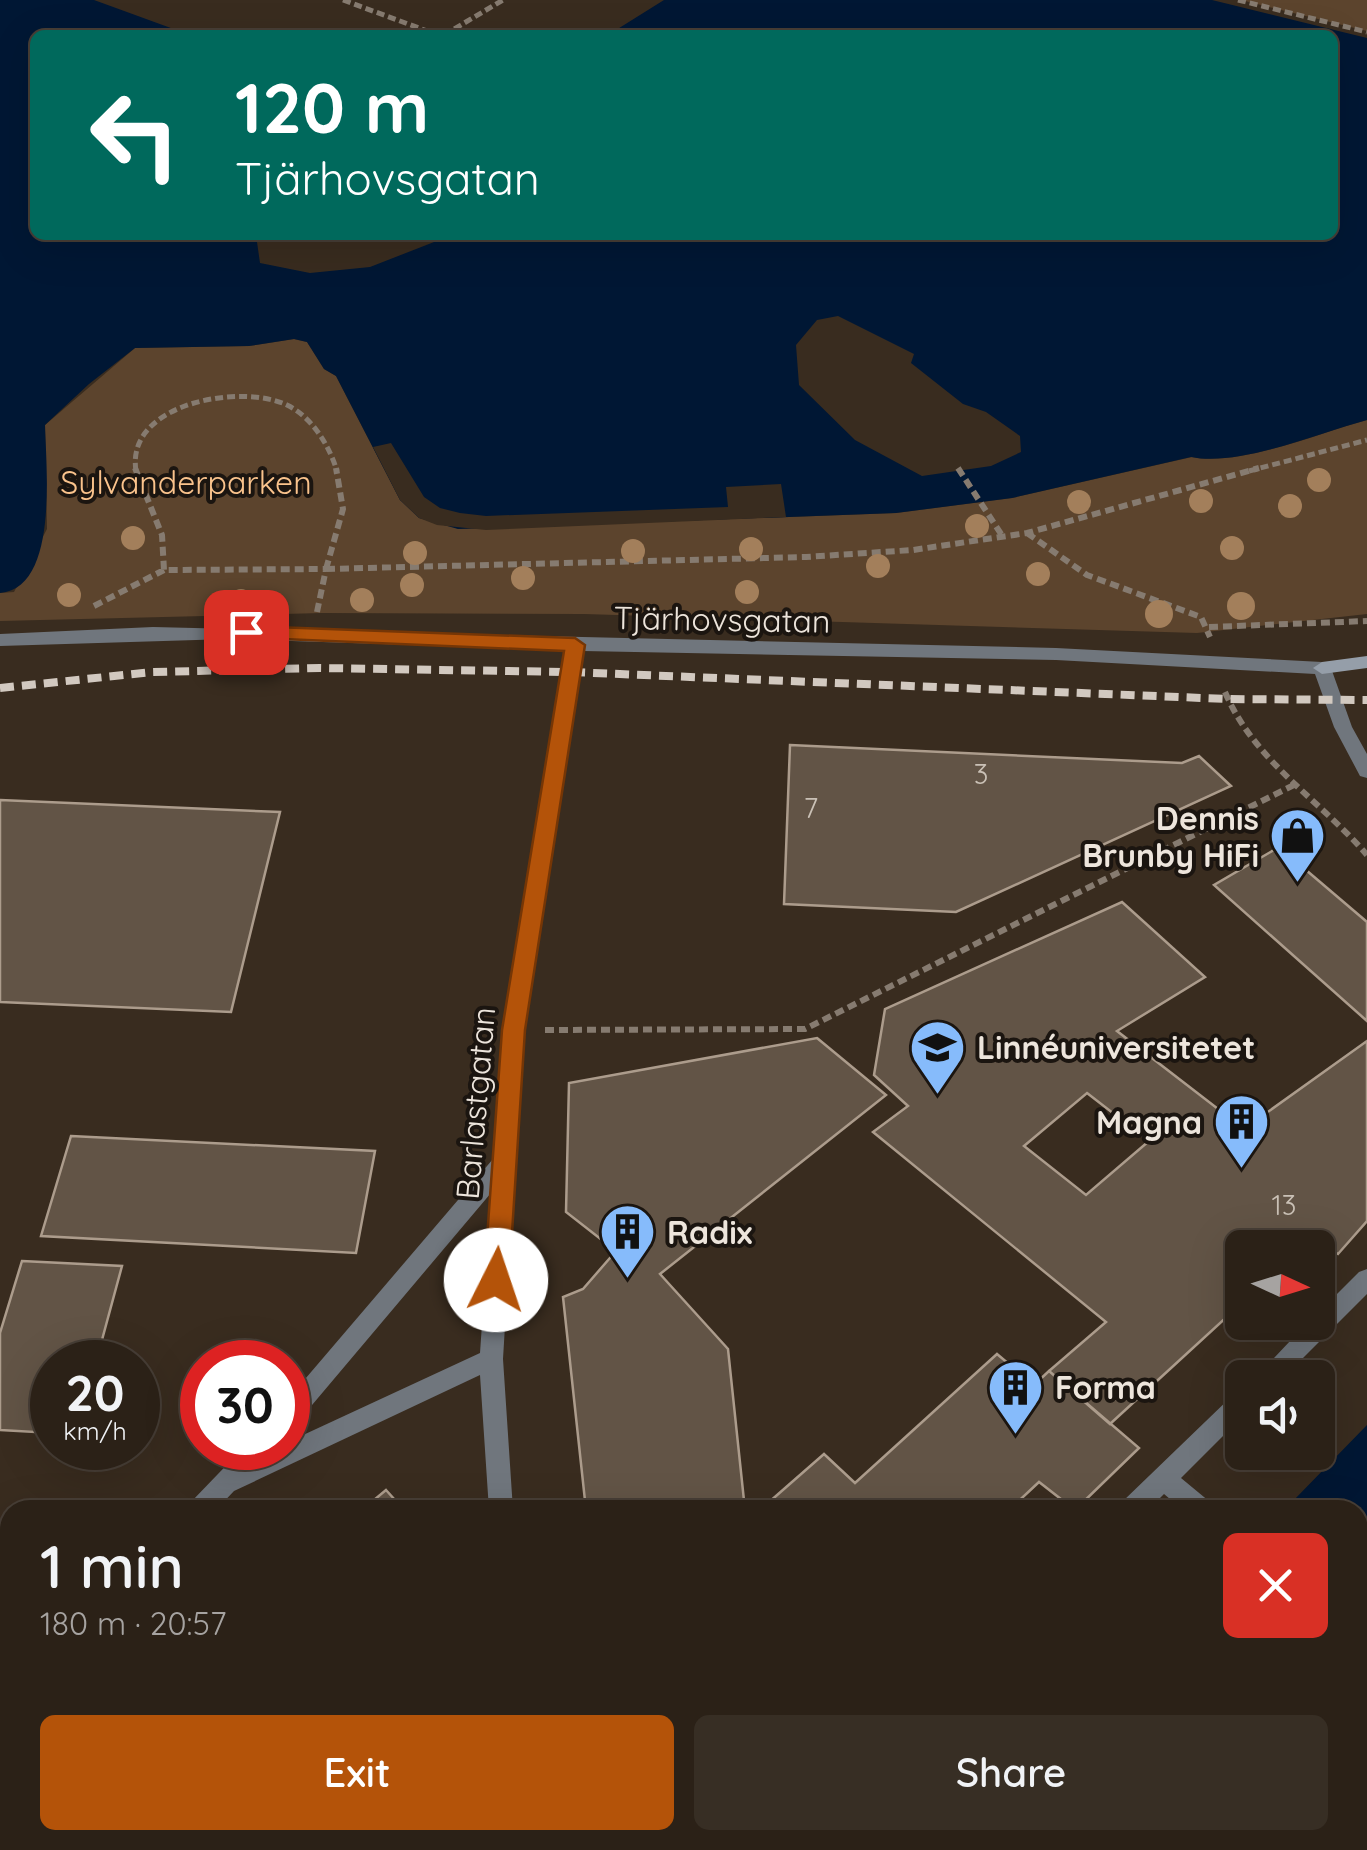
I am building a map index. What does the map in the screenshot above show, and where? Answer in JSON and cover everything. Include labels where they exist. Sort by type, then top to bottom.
[{"type":"main road","points":[[1322,668],[1367,662]]},
{"type":"street","name":"Tjärhovsgatan","points":[[0,640],[146,633],[313,632],[575,645],[1214,660],[1322,668]]},
{"type":"street","name":"Barlastgatan","points":[[500,1500],[491,1360],[514,1030],[575,645]]},
{"type":"street","points":[[1322,668],[1343,727],[1367,771]]},
{"type":"street","points":[[310,1390],[505,1162]]},
{"type":"street","points":[[1285,1360],[1367,1279]]},
{"type":"street","points":[[225,1483],[491,1360]]},
{"type":"street","points":[[1143,1500],[1225,1419]]},
{"type":"street","points":[[209,1500],[237,1470]]},
{"type":"street","points":[[1166,1480],[1189,1500]]},
{"type":"path","points":[[343,0],[427,30]]},
{"type":"path","points":[[450,30],[504,0]]},
{"type":"path","points":[[1238,0],[1367,32]]},
{"type":"path","points":[[164,570],[160,520],[135,478],[136,449],[170,411],[218,399],[256,396],[290,406],[325,441],[337,473],[343,509],[313,632]]},
{"type":"path","points":[[81,613],[164,570],[806,557],[913,550],[1027,533],[1367,440]]},
{"type":"path","points":[[958,468],[1004,536]]},
{"type":"path","points":[[1027,533],[1053,559],[1082,576],[1201,617],[1209,627],[1214,660],[1227,699],[1252,746],[1349,831],[1367,855]]},
{"type":"path","points":[[1209,627],[1281,628],[1367,620]]},
{"type":"path","points":[[514,1030],[805,1028],[1296,784]]},
{"type":"green space","points":[[1241,0],[1367,0],[1367,31]]},
{"type":"green space","name":"Sylvanderparken","points":[[294,339],[307,342],[324,369],[336,376],[400,500],[458,529],[896,513],[1012,498],[1192,457],[1211,459],[1255,453],[1367,420],[1367,614],[1197,633],[584,614],[322,613],[0,621],[0,593],[14,592],[47,529],[45,425],[135,348],[249,346]]},
{"type":"water","points":[[0,0],[94,0],[176,30],[30,30],[30,240],[257,240],[260,263],[310,273],[370,267],[439,240],[1338,240],[1338,31],[1367,38],[1367,420],[1255,453],[1210,459],[1191,457],[1012,498],[896,513],[458,529],[419,518],[400,500],[336,376],[324,369],[307,342],[294,339],[249,346],[135,348],[45,425],[45,523],[32,571],[19,586],[0,593]],"holes":[[[838,316],[914,354],[911,363],[963,404],[986,412],[1020,436],[1021,452],[991,466],[922,476],[855,440],[799,385],[796,345],[817,320]]]},
{"type":"water","points":[[664,0],[1212,0],[1334,30],[616,30]]},
{"type":"water","points":[[1367,1425],[1367,1500],[1294,1500],[1323,1470],[1335,1470],[1335,1458]]},
{"type":"pier","points":[[391,443],[424,497],[440,508],[460,513],[486,516],[728,507],[726,487],[781,484],[786,517],[486,530],[437,525],[419,518],[400,500],[373,447]]},
{"type":"building","points":[[790,745],[1182,763],[1199,756],[1231,786],[956,912],[784,904]]},
{"type":"building","points":[[0,800],[280,812],[231,1012],[0,1002]]},
{"type":"building","points":[[1279,847],[1367,922],[1367,1021],[1214,885]]},
{"type":"building","name":"Magna","points":[[1122,902],[1205,977],[1117,1031],[1244,1129],[1367,1041],[1367,1221],[1338,1254],[1335,1230],[1225,1230],[1225,1319],[1110,1424],[1049,1371],[1106,1322],[873,1132],[908,1106],[874,1075],[885,1009]],"holes":[[[1087,1093],[1149,1141],[1086,1195],[1024,1146]]]},
{"type":"building","name":"Radix","points":[[817,1038],[886,1095],[660,1274],[728,1349],[744,1500],[585,1500],[563,1297],[583,1289],[616,1251],[566,1212],[569,1083]]},
{"type":"building","points":[[71,1136],[375,1151],[356,1253],[41,1236]]},
{"type":"building","points":[[22,1261],[122,1266],[102,1340],[30,1340],[30,1432],[0,1430],[0,1333]]},
{"type":"building","name":"Forma","points":[[997,1354],[1034,1385],[1049,1371],[1139,1448],[1085,1500],[1062,1500],[1039,1482],[1020,1500],[771,1500],[824,1454],[855,1483]]},
{"type":"building","points":[[386,1490],[395,1500],[374,1500]]},
{"type":"railway","points":[[0,688],[153,672],[320,668],[570,672],[1227,699],[1367,700]]},
{"type":"place","name":"Dennis Brunby HiFi","points":[[1298,885]]},
{"type":"place","name":"Linnéuniversitetet","points":[[938,1096]]},
{"type":"place","name":"Magna","points":[[1241,1171]]},
{"type":"place","name":"Radix","points":[[628,1281]]},
{"type":"place","name":"Forma","points":[[1016,1436]]},
{"type":"route","points":[[246,632],[575,645],[514,1030],[496,1280]]}]
